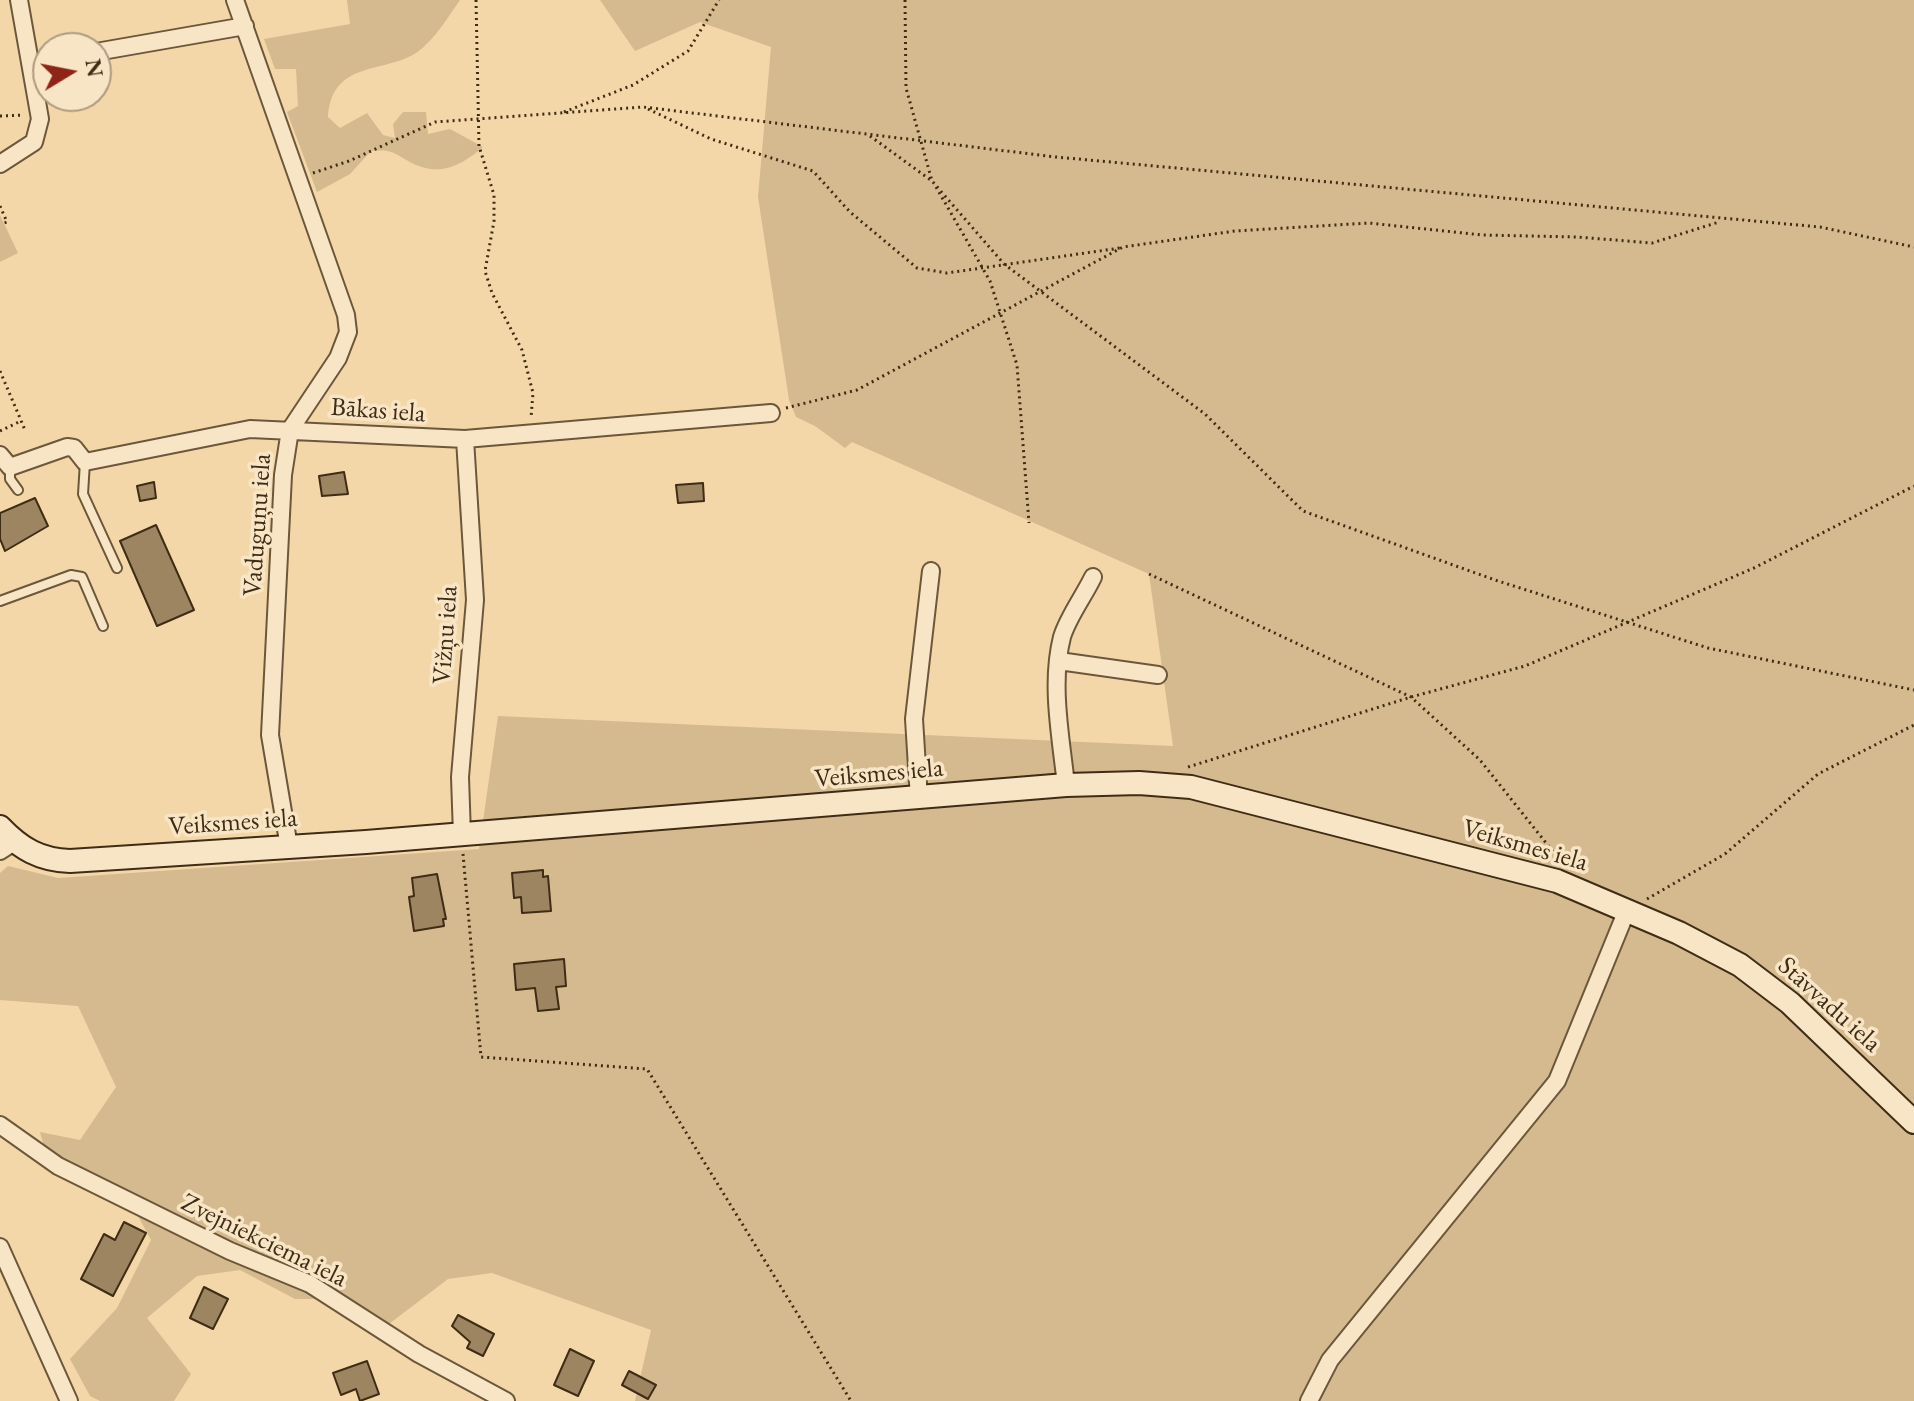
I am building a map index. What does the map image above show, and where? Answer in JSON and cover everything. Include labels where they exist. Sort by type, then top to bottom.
[{"type":"main road","name":"Veiksmes iela","points":[[5,840],[49,860],[70,861],[462,835],[1066,785],[1139,783],[1191,787],[1557,881],[1627,910],[1740,965]]},
{"type":"main road","name":"Stāvvadu iela","points":[[1740,965],[1790,1003],[1914,1122]]},
{"type":"street","points":[[19,0],[32,38]]},
{"type":"street","name":"Vaduguņu iela","points":[[235,0],[346,315],[348,332],[338,358],[290,430],[283,475],[270,735],[289,847]]},
{"type":"street","points":[[112,49],[245,26]]},
{"type":"street","points":[[0,164],[34,142],[40,112]]},
{"type":"street","name":"Bākas iela","points":[[85,462],[217,432],[250,429],[465,439],[771,413]]},
{"type":"street","name":"Vižņu iela","points":[[462,835],[460,777],[475,600],[465,439]]},
{"type":"street","points":[[5,461],[67,447],[74,448],[85,462]]},
{"type":"street","points":[[919,799],[914,719],[931,571]]},
{"type":"street","points":[[1066,785],[1057,695],[1059,661],[1063,635],[1093,577]]},
{"type":"street","points":[[1059,661],[1158,675]]},
{"type":"street","points":[[1309,1401],[1330,1360],[1557,1081],[1627,910]]},
{"type":"street","name":"Zvejniekciema iela","points":[[0,1125],[58,1166],[106,1191],[230,1251],[310,1284],[419,1354],[506,1401]]},
{"type":"street","points":[[0,1247],[69,1401]]},
{"type":"lane","points":[[5,461],[10,479],[18,490]]},
{"type":"lane","points":[[85,462],[83,494],[117,568]]},
{"type":"lane","points":[[0,601],[71,575],[82,577],[103,626]]},
{"type":"path","points":[[476,0],[479,146],[494,195],[494,221],[485,271],[492,293],[522,350],[533,393],[530,434]]},
{"type":"path","points":[[560,113],[633,85],[688,51],[719,0]]},
{"type":"path","points":[[905,0],[906,88],[932,181],[983,268],[1017,365],[1029,523]]},
{"type":"path","points":[[298,178],[349,161],[435,122],[479,116],[643,107],[1056,157],[1820,227],[1914,247]]},
{"type":"path","points":[[643,107],[711,139],[813,171],[850,212],[917,268],[947,273],[1235,231],[1369,223],[1482,235],[1577,237],[1652,243],[1723,220]]},
{"type":"path","points":[[0,116],[28,115]]},
{"type":"path","points":[[867,134],[932,181],[1004,264],[1205,414],[1303,511],[1708,648],[1914,690]]},
{"type":"path","points":[[0,206],[7,222],[4,223]]},
{"type":"path","points":[[771,413],[857,390],[1123,247]]},
{"type":"path","points":[[0,371],[25,430]]},
{"type":"path","points":[[0,387],[6,385]]},
{"type":"path","points":[[0,431],[21,421]]},
{"type":"path","points":[[1184,768],[1411,697],[1525,666],[1754,568],[1914,486]]},
{"type":"path","points":[[1149,574],[1411,697],[1480,760],[1565,868]]},
{"type":"path","points":[[1627,910],[1725,854],[1818,774],[1914,725]]},
{"type":"path","points":[[462,835],[481,1057],[647,1069],[851,1401]]},
{"type":"shaded area","points":[[347,0],[460,0],[435,35],[416,53],[349,77],[339,86],[332,99],[328,117],[340,128],[367,113],[383,135],[395,138],[393,124],[403,112],[426,112],[428,134],[450,129],[483,147],[454,166],[437,169],[419,166],[392,152],[371,151],[350,174],[317,192],[287,112],[298,106],[296,69],[275,69],[264,39],[350,24]]},
{"type":"shaded area","points":[[600,0],[1914,0],[1914,1401],[635,1401],[651,1330],[492,1273],[448,1279],[389,1324],[348,1299],[295,1299],[240,1270],[197,1276],[147,1318],[191,1374],[174,1401],[100,1401],[90,1396],[70,1359],[117,1308],[151,1240],[126,1194],[45,1150],[40,1132],[80,1140],[116,1087],[78,1006],[0,1000],[0,873],[8,866],[58,878],[479,849],[498,716],[1173,746],[1149,574],[852,442],[845,448],[815,426],[796,417],[789,400],[758,197],[771,47],[700,22],[635,51]]},
{"type":"shaded area","points":[[0,215],[18,253],[0,262]]},
{"type":"building","points":[[344,472],[348,494],[322,496],[319,476]]},
{"type":"building","points":[[154,482],[156,498],[140,501],[137,486]]},
{"type":"building","points":[[703,483],[704,501],[678,503],[676,485]]},
{"type":"building","points":[[35,498],[48,526],[5,551],[0,539],[0,513]]},
{"type":"building","points":[[156,525],[194,610],[157,626],[120,541]]},
{"type":"building","points":[[543,870],[543,877],[548,876],[551,911],[522,913],[521,897],[514,898],[512,873]]},
{"type":"building","points":[[437,874],[446,919],[443,919],[444,926],[414,931],[409,897],[414,896],[412,878]]},
{"type":"building","points":[[564,959],[566,986],[556,987],[559,1009],[538,1011],[535,988],[516,990],[514,964]]},
{"type":"building","points":[[124,1222],[146,1233],[113,1296],[81,1279],[104,1234],[115,1240]]},
{"type":"building","points":[[204,1287],[228,1299],[213,1329],[190,1318]]},
{"type":"building","points":[[458,1315],[494,1334],[483,1356],[467,1348],[470,1342],[452,1326]]},
{"type":"building","points":[[570,1349],[594,1361],[578,1396],[554,1385]]},
{"type":"building","points":[[367,1361],[379,1394],[360,1401],[356,1389],[341,1395],[333,1373]]},
{"type":"building","points":[[629,1371],[656,1385],[648,1399],[622,1385]]}]
